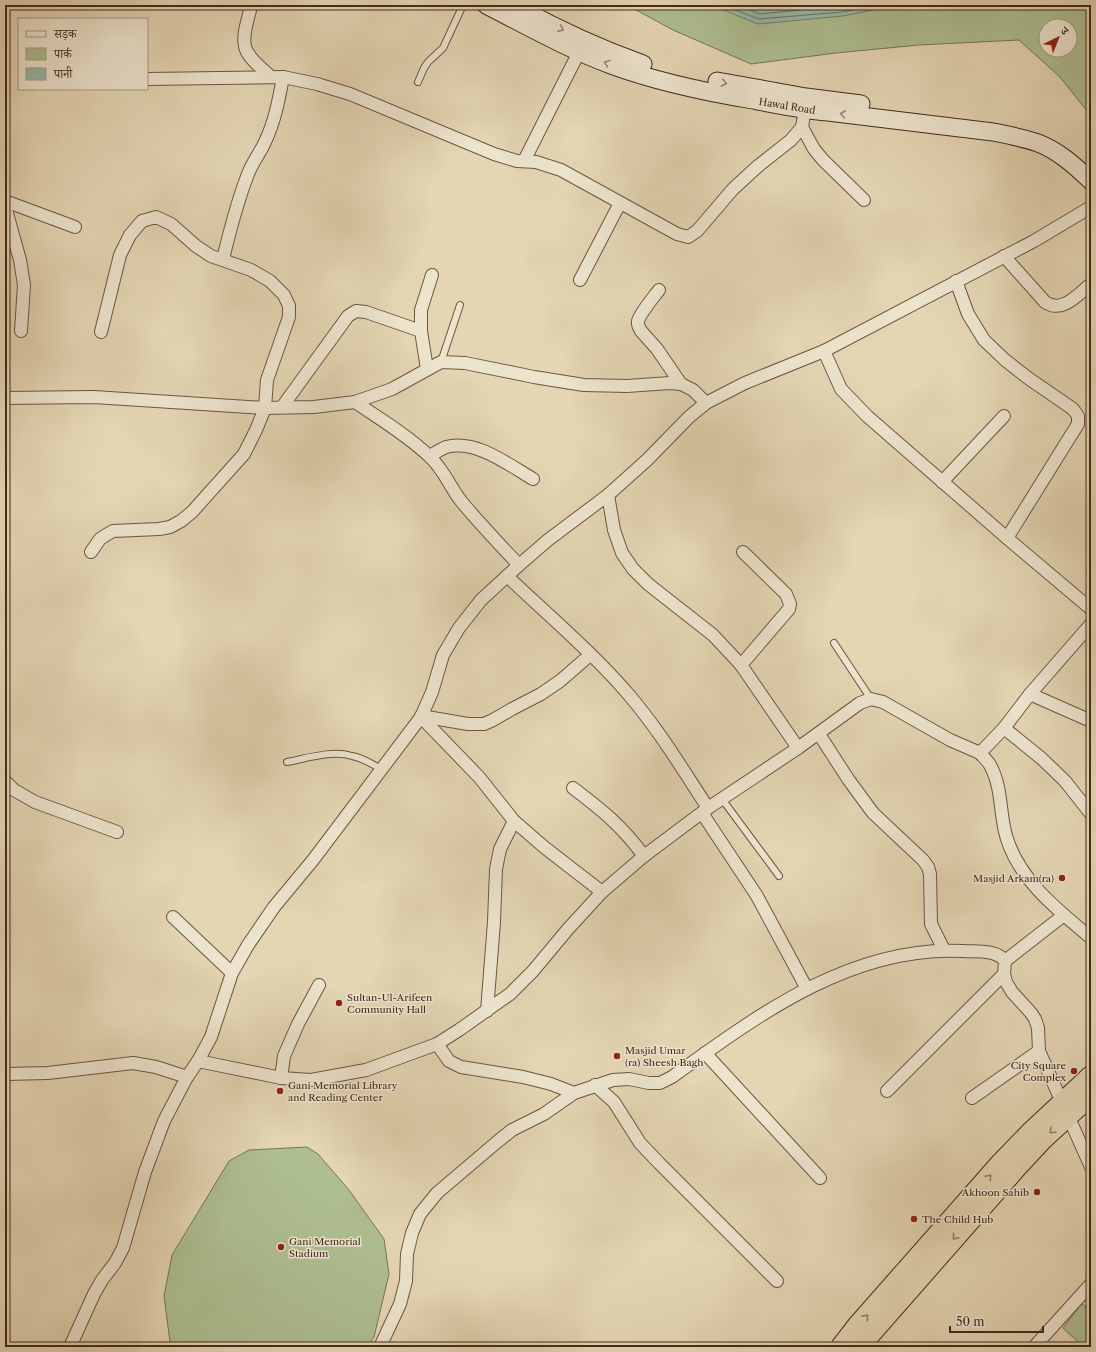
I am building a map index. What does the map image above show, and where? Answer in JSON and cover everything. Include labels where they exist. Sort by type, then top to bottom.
[{"type":"highway","points":[[859,1347],[1042,1140],[1091,1076]]},
{"type":"highway","points":[[842,1347],[863,1320],[1000,1164],[1032,1131],[1065,1109],[1091,1095]]},
{"type":"main road","name":"Hawal Road","points":[[486,5],[582,46]]},
{"type":"main road","name":"Hawal Road","points":[[514,5],[546,22],[612,65],[681,86],[805,111],[1006,124],[1040,132],[1060,142],[1091,165]]},
{"type":"main road","name":"Hawal Road","points":[[805,111],[828,112],[993,132],[1018,138],[1038,143],[1050,149],[1066,159],[1091,181]]},
{"type":"street","points":[[251,5],[245,36],[245,47],[250,56],[277,77]]},
{"type":"street","points":[[524,161],[582,46]]},
{"type":"street","points":[[223,259],[239,198],[249,172],[272,126],[277,107],[277,77]]},
{"type":"street","points":[[148,79],[277,77],[317,84],[350,94],[494,154],[517,160],[536,162],[561,170],[677,234],[688,237],[697,231],[733,189],[758,166],[786,144],[805,111]]},
{"type":"street","points":[[805,111],[814,149],[864,200]]},
{"type":"street","points":[[5,201],[75,227]]},
{"type":"street","points":[[580,280],[620,203]]},
{"type":"street","points":[[5,206],[20,260],[24,285],[21,332]]},
{"type":"street","points":[[70,1347],[94,1294],[102,1280],[115,1263],[123,1248],[144,1172],[164,1121],[186,1076],[198,1061],[211,1037],[232,973],[248,945],[274,907],[313,860],[421,717],[432,692],[443,655],[459,628],[482,600],[506,576],[548,540],[608,495],[647,460],[689,417],[706,403],[744,383],[824,350],[1034,241],[1091,207]]},
{"type":"street","points":[[90,552],[100,539],[113,531],[158,530],[170,527],[181,521],[192,512],[244,454],[256,430],[264,408],[267,380],[289,317],[289,306],[284,295],[270,281],[251,270],[211,256],[196,246],[171,224],[156,217],[142,221],[130,235],[120,255],[101,332]]},
{"type":"street","points":[[1004,256],[1045,302],[1051,306],[1060,306],[1070,301],[1091,284]]},
{"type":"street","points":[[427,369],[421,331],[421,310],[432,275]]},
{"type":"street","points":[[956,281],[968,314],[984,340],[1005,360],[1028,378],[1074,409],[1078,416],[1078,424],[1007,538]]},
{"type":"street","points":[[659,290],[641,315],[638,321],[638,326],[640,331],[671,368],[681,384]]},
{"type":"street","points":[[282,407],[348,316],[356,311],[366,312],[421,331]]},
{"type":"street","points":[[824,350],[841,389],[867,416],[1007,538],[1091,608]]},
{"type":"street","points":[[5,398],[94,397],[264,408],[314,407],[355,402],[392,389],[441,362],[465,362],[534,377],[584,385],[627,386],[670,383],[681,384],[693,390],[706,403]]},
{"type":"street","points":[[355,402],[399,432],[430,456],[460,500],[519,565]]},
{"type":"street","points":[[942,482],[1004,416]]},
{"type":"street","points":[[430,456],[445,448],[460,445],[472,447],[488,453],[533,479]]},
{"type":"street","points":[[608,495],[614,530],[622,553],[633,569],[648,584],[713,635],[741,665],[798,748]]},
{"type":"street","points":[[741,665],[789,609],[790,604],[786,594],[743,552]]},
{"type":"street","points":[[506,576],[590,655],[629,695],[658,732],[757,896],[807,988]]},
{"type":"street","points":[[980,754],[1004,728],[1030,694],[1091,624]]},
{"type":"street","points":[[421,717],[468,724],[484,724],[541,694],[560,681],[590,655]]},
{"type":"street","points":[[1030,694],[1091,721]]},
{"type":"street","points":[[198,1061],[281,1078],[312,1080],[366,1070],[437,1044],[510,994],[533,971],[568,929],[602,892],[644,856],[705,810],[819,734],[860,703],[871,699],[883,702],[950,740],[980,754],[990,765],[998,784],[1007,839],[1024,874],[1034,887],[1091,938]]},
{"type":"street","points":[[421,717],[480,777],[514,821],[544,847],[602,892]]},
{"type":"street","points":[[1004,728],[1041,758],[1065,781],[1091,814]]},
{"type":"street","points":[[819,734],[848,779],[874,813],[923,860],[928,867],[930,874],[931,924],[944,950]]},
{"type":"street","points":[[5,781],[14,790],[35,802],[117,832]]},
{"type":"street","points":[[573,788],[619,825],[644,856]]},
{"type":"street","points":[[487,1011],[494,922],[496,869],[500,849],[514,821]]},
{"type":"street","points":[[1064,914],[1005,961],[1004,974],[1012,992],[1035,1019],[1038,1028],[1040,1051],[1091,1167]]},
{"type":"street","points":[[173,917],[232,973]]},
{"type":"street","points":[[380,1347],[400,1304],[406,1281],[407,1254],[412,1232],[420,1214],[437,1193],[512,1130],[544,1114],[574,1093],[595,1085],[613,1080],[629,1079],[649,1083],[660,1083],[672,1077],[755,1020],[807,988],[842,972],[875,960],[944,950],[990,952],[999,955],[1005,961]]},
{"type":"street","points":[[887,1091],[1004,974]]},
{"type":"street","points":[[281,1078],[284,1056],[298,1024],[319,985]]},
{"type":"street","points":[[437,1044],[449,1061],[461,1067],[523,1077],[551,1084],[574,1093]]},
{"type":"street","points":[[972,1098],[1040,1051]]},
{"type":"street","points":[[705,1053],[820,1178]]},
{"type":"street","points":[[5,1074],[48,1073],[133,1064],[156,1067],[186,1076]]},
{"type":"street","points":[[595,1085],[614,1102],[645,1148],[777,1281]]},
{"type":"street","points":[[1034,1347],[1091,1284]]},
{"type":"lane","points":[[418,82],[428,62],[443,48],[463,5]]},
{"type":"lane","points":[[441,362],[460,305]]},
{"type":"lane","points":[[834,643],[871,699]]},
{"type":"lane","points":[[287,762],[338,754],[366,760],[381,769]]},
{"type":"lane","points":[[722,799],[779,876]]},
{"type":"green space","points":[[627,5],[1091,5],[1091,116],[1060,77],[1039,58],[1078,58],[1078,18],[1038,18],[1038,57],[1019,40],[919,45],[836,53],[751,64],[673,30]]},
{"type":"green space","name":"Gani Memorial Stadium","points":[[307,1147],[318,1154],[349,1190],[384,1239],[389,1274],[374,1337],[367,1347],[172,1347],[170,1342],[164,1296],[172,1255],[229,1161],[249,1150]]},
{"type":"green space","points":[[1082,1303],[1091,1313],[1091,1347],[1078,1347],[1079,1343],[1063,1328]]},
{"type":"water","points":[[711,5],[898,5],[843,16],[758,24]]},
{"type":"place","name":"Masjid Arkam(ra)","points":[[1062,878]]},
{"type":"place","name":"Sultan-Ul-Arifeen Community Hall","points":[[339,1003]]},
{"type":"place","name":"Masjid Umar (ra) Sheesh Bagh","points":[[617,1056]]},
{"type":"place","name":"City Square Complex","points":[[1074,1071]]},
{"type":"place","name":"Gani Memorial Library and Reading Center","points":[[280,1091]]},
{"type":"place","name":"Akhoon Sahib","points":[[1037,1192]]},
{"type":"place","name":"The Child Hub","points":[[914,1219]]},
{"type":"place","name":"Gani Memorial Stadium","points":[[281,1247]]}]
